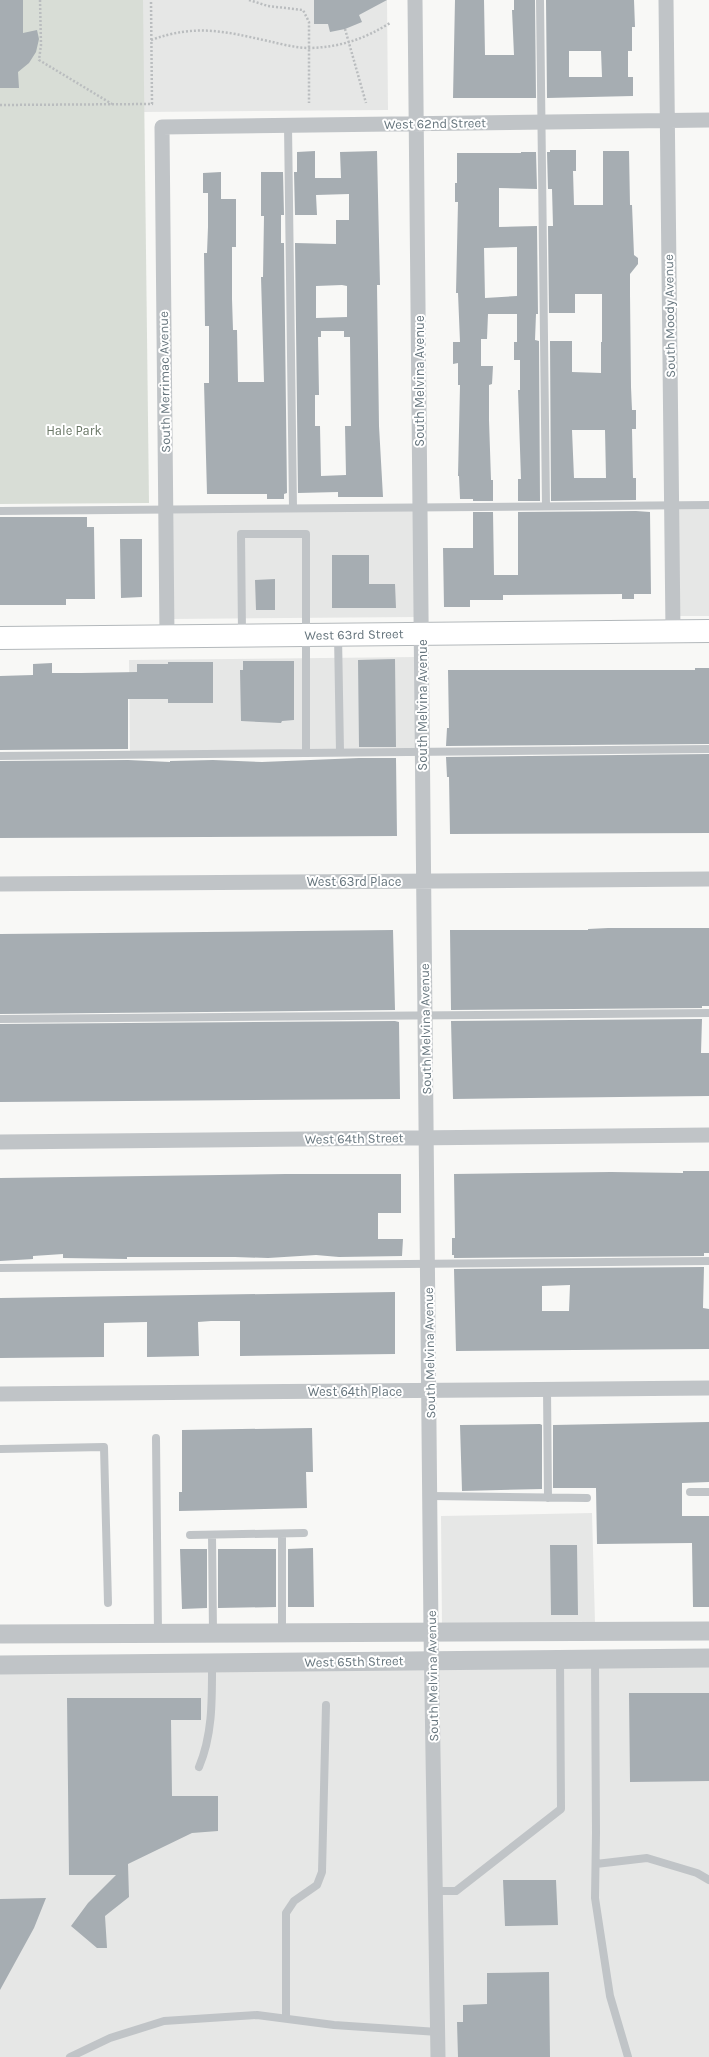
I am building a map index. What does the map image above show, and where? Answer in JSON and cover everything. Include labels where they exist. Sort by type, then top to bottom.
[{"type":"main road","name":"West 63rd Street","points":[[0,638],[709,631]]},
{"type":"street","name":"South Melvina Avenue","points":[[415,0],[427,1263],[430,1390],[431,1660],[438,2057]]},
{"type":"street","name":"South Moody Avenue","points":[[666,0],[666,121],[673,631]]},
{"type":"street","name":"West 62nd Street","points":[[162,127],[709,120]]},
{"type":"street","name":"South Merrimac Avenue","points":[[162,127],[167,636]]},
{"type":"street","name":"West 63rd Place","points":[[0,884],[709,879]]},
{"type":"street","name":"West 64th Street","points":[[0,1142],[709,1135]]},
{"type":"street","name":"West 64th Place","points":[[0,1394],[709,1388]]},
{"type":"street","points":[[0,1634],[709,1631]]},
{"type":"street","name":"West 65th Street","points":[[0,1665],[709,1658]]},
{"type":"lane","points":[[540,0],[546,506]]},
{"type":"lane","points":[[288,125],[293,508]]},
{"type":"lane","points":[[0,511],[420,506],[709,505]]},
{"type":"lane","points":[[242,636],[241,534],[306,534],[306,753]]},
{"type":"lane","points":[[338,635],[340,752]]},
{"type":"lane","points":[[0,756],[709,749]]},
{"type":"lane","points":[[0,1018],[709,1013]]},
{"type":"lane","points":[[0,1268],[709,1261]]},
{"type":"lane","points":[[547,1389],[548,1498]]},
{"type":"lane","points":[[156,1438],[158,1633]]},
{"type":"lane","points":[[0,1449],[104,1447],[108,1603]]},
{"type":"lane","points":[[690,1492],[709,1492]]},
{"type":"lane","points":[[430,1496],[587,1498]]},
{"type":"lane","points":[[190,1535],[304,1533]]},
{"type":"lane","points":[[282,1534],[282,1633]]},
{"type":"lane","points":[[212,1535],[213,1633]]},
{"type":"lane","points":[[435,1891],[456,1891],[561,1809],[560,1659]]},
{"type":"lane","points":[[595,1659],[595,1898],[610,1996],[628,2057]]},
{"type":"lane","points":[[199,1767],[205,1753],[211,1720],[212,1662]]},
{"type":"lane","points":[[286,2018],[286,1913],[294,1901],[317,1885],[322,1872],[326,1705]]},
{"type":"lane","points":[[596,1864],[647,1858],[697,1873],[709,1880]]},
{"type":"lane","points":[[70,2057],[110,2038],[164,2021],[257,2015],[334,2025],[438,2032]]},
{"type":"path","points":[[40,0],[41,45],[39,60],[113,104]]},
{"type":"path","points":[[0,105],[152,104],[151,0]]},
{"type":"path","points":[[248,0],[268,6],[303,10],[309,22],[309,103]]},
{"type":"path","points":[[151,40],[164,35],[196,30],[218,30],[309,48],[349,43],[373,33],[390,23]]},
{"type":"path","points":[[346,29],[366,103]]},
{"type":"shaded area","points":[[143,0],[387,0],[388,110],[143,112]]},
{"type":"shaded area","points":[[675,508],[709,508],[709,616],[676,616]]},
{"type":"shaded area","points":[[416,509],[417,617],[170,619],[168,512]]},
{"type":"shaded area","points":[[416,657],[418,753],[130,753],[129,660]]},
{"type":"shaded area","points":[[592,1513],[595,1623],[442,1626],[441,1516]]},
{"type":"shaded area","points":[[709,1664],[709,2057],[0,2057],[0,1673]]},
{"type":"green space","name":"Hale Park","points":[[0,0],[143,0],[149,503],[0,504]]},
{"type":"building","points":[[0,0],[23,0],[23,33],[37,30],[39,39],[36,52],[29,63],[18,72],[19,88],[0,88]]},
{"type":"building","points":[[314,0],[387,0],[359,15],[362,22],[345,29],[330,32],[328,24],[314,24]]},
{"type":"building","points":[[455,0],[484,0],[485,55],[514,55],[512,10],[514,10],[514,0],[535,0],[536,98],[453,98]]},
{"type":"building","points":[[546,0],[634,0],[635,27],[632,27],[632,51],[628,51],[628,77],[633,77],[633,96],[547,98]],"holes":[[[569,51],[601,51],[602,77],[569,77]]]},
{"type":"building","points":[[550,150],[576,150],[576,171],[573,171],[574,205],[603,205],[603,151],[629,151],[630,205],[632,205],[634,255],[638,258],[638,264],[630,274],[632,410],[636,410],[636,429],[632,429],[633,478],[636,478],[636,500],[551,501],[550,341],[572,341],[572,372],[601,373],[602,294],[575,294],[575,313],[549,313],[548,226],[553,226],[552,189],[548,189],[547,152],[550,152]],"holes":[[[572,430],[605,430],[606,478],[574,478]]]},
{"type":"building","points":[[315,151],[315,178],[341,178],[340,152],[377,151],[380,285],[377,285],[379,426],[383,497],[338,497],[338,492],[298,493],[295,243],[336,244],[336,220],[349,220],[349,194],[316,195],[317,215],[295,215],[294,172],[297,172],[297,152]],"holes":[[[316,286],[347,286],[347,317],[316,318]],[[321,331],[344,331],[344,337],[350,337],[351,426],[345,426],[346,475],[321,476],[320,426],[315,426],[315,395],[319,395],[318,337],[321,337]]]},
{"type":"building","points":[[536,152],[537,189],[499,188],[499,227],[537,226],[538,314],[536,314],[535,340],[539,341],[540,501],[518,501],[518,479],[521,479],[518,390],[520,390],[520,360],[514,360],[514,342],[517,342],[517,314],[488,314],[487,339],[481,339],[481,366],[493,366],[492,384],[489,385],[489,420],[493,501],[473,501],[473,499],[460,499],[458,476],[460,385],[458,385],[458,363],[453,364],[453,342],[460,342],[458,293],[456,293],[458,202],[455,202],[455,183],[457,183],[457,153]],"holes":[[[517,247],[517,296],[485,298],[484,248]]]},
{"type":"building","points":[[221,172],[221,199],[236,199],[236,247],[232,247],[232,299],[233,330],[237,330],[238,382],[264,382],[261,277],[263,277],[264,216],[261,216],[261,172],[283,172],[284,215],[281,215],[281,243],[284,243],[287,493],[284,494],[284,499],[267,499],[267,494],[207,494],[204,383],[209,383],[209,326],[205,326],[204,253],[207,253],[208,193],[203,193],[203,173]]},
{"type":"building","points":[[473,512],[493,512],[494,575],[518,575],[518,512],[650,512],[651,594],[634,594],[634,599],[622,599],[622,594],[503,595],[503,600],[470,600],[470,607],[444,607],[443,548],[473,548]]},
{"type":"building","points":[[0,517],[87,517],[87,527],[94,527],[95,599],[66,599],[66,605],[0,605]]},
{"type":"building","points":[[120,539],[142,539],[142,597],[121,598]]},
{"type":"building","points":[[332,555],[369,555],[369,584],[395,584],[396,608],[332,608]]},
{"type":"building","points":[[275,579],[275,610],[256,610],[255,580]]},
{"type":"building","points":[[395,659],[396,747],[359,747],[358,660]]},
{"type":"building","points":[[243,661],[294,661],[294,720],[282,721],[281,723],[241,721],[240,670],[243,670]]},
{"type":"building","points":[[168,662],[213,662],[213,703],[168,703],[168,699],[128,699],[128,749],[0,750],[0,676],[33,675],[33,664],[52,663],[52,673],[81,673],[137,672],[137,664],[168,664]]},
{"type":"building","points":[[695,668],[709,668],[709,744],[446,746],[447,728],[449,728],[448,670],[695,670]]},
{"type":"building","points":[[709,754],[709,833],[450,834],[449,777],[447,777],[446,757]]},
{"type":"building","points":[[396,758],[397,836],[0,838],[0,761],[128,760],[170,762],[213,760],[262,762]]},
{"type":"building","points":[[608,928],[709,928],[709,1006],[702,1006],[702,1008],[451,1010],[450,930],[588,930]]},
{"type":"building","points":[[393,930],[395,1010],[0,1014],[0,934]]},
{"type":"building","points":[[702,1019],[701,1053],[709,1053],[709,1096],[453,1099],[451,1021]]},
{"type":"building","points":[[399,1022],[400,1099],[0,1102],[0,1024]]},
{"type":"building","points":[[683,1171],[709,1171],[709,1253],[704,1253],[704,1256],[454,1258],[454,1255],[452,1255],[452,1238],[455,1238],[454,1174],[611,1172],[683,1173]]},
{"type":"building","points":[[401,1174],[401,1213],[378,1213],[378,1239],[403,1239],[402,1256],[339,1257],[316,1255],[268,1258],[127,1257],[127,1259],[63,1258],[63,1254],[33,1256],[33,1259],[0,1261],[0,1178]]},
{"type":"building","points":[[704,1267],[703,1308],[709,1309],[709,1349],[456,1351],[454,1269]],"holes":[[[570,1285],[569,1311],[542,1311],[542,1286]]]},
{"type":"building","points":[[395,1292],[395,1354],[240,1356],[240,1321],[211,1321],[198,1322],[199,1356],[147,1357],[147,1322],[104,1323],[104,1357],[0,1358],[0,1298]]},
{"type":"building","points":[[709,1422],[709,1482],[682,1483],[682,1516],[709,1516],[709,1607],[693,1607],[692,1543],[597,1544],[596,1488],[553,1488],[553,1425]]},
{"type":"building","points":[[460,1425],[542,1425],[542,1489],[462,1491]]},
{"type":"building","points":[[312,1428],[313,1472],[306,1472],[307,1508],[179,1511],[179,1492],[182,1492],[182,1430]]},
{"type":"building","points":[[550,1545],[577,1545],[578,1615],[551,1615]]},
{"type":"building","points":[[313,1548],[314,1607],[288,1607],[288,1549]]},
{"type":"building","points":[[180,1549],[207,1549],[207,1608],[182,1609]]},
{"type":"building","points":[[218,1549],[276,1549],[276,1607],[218,1608]]},
{"type":"building","points":[[629,1693],[709,1693],[709,1781],[630,1782]]},
{"type":"building","points":[[67,1698],[201,1698],[201,1720],[171,1720],[172,1796],[218,1796],[218,1831],[192,1833],[128,1864],[129,1897],[105,1916],[107,1948],[97,1948],[71,1926],[88,1903],[116,1875],[69,1875]]},
{"type":"building","points":[[503,1880],[556,1880],[558,1925],[505,1926]]},
{"type":"building","points":[[46,1898],[34,1928],[0,1990],[0,1899]]},
{"type":"building","points":[[549,1972],[550,2057],[458,2057],[457,2022],[463,2022],[463,2005],[487,2004],[487,1973]]}]
